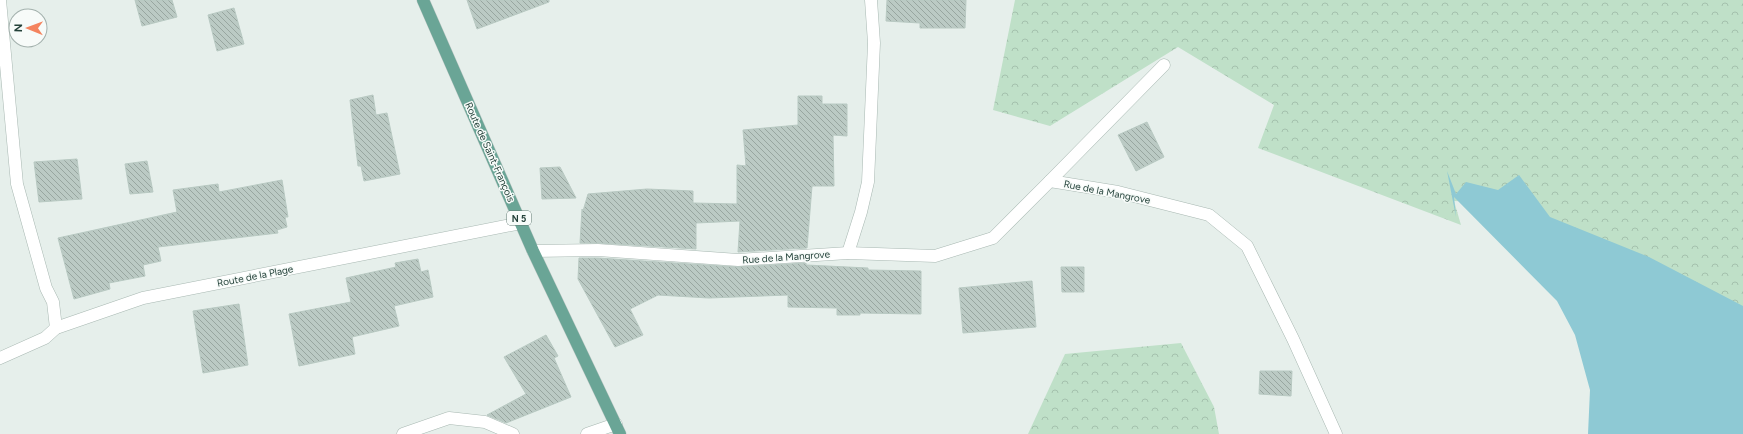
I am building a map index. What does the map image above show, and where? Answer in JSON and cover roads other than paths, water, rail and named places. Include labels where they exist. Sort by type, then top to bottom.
[{"type":"main road","name":"Route de Saint-François","points":[[423,0],[533,251],[618,429]]},
{"type":"street","points":[[0,0],[17,184],[46,288],[53,302],[56,328]]},
{"type":"street","points":[[848,253],[861,212],[868,182],[874,43],[871,0]]},
{"type":"street","points":[[1050,181],[1164,65]]},
{"type":"street","name":"Rue de la Mangrove","points":[[533,251],[598,250],[738,260],[848,253],[935,256],[993,238],[1050,181],[1118,192],[1209,215],[1247,246],[1293,339],[1336,434]]},
{"type":"street","name":"Route de la Plage","points":[[0,358],[45,338],[56,328],[143,298],[521,223]]},
{"type":"street","points":[[403,434],[449,418],[485,422],[513,434]]},
{"type":"street","points":[[587,434],[618,429]]},
{"type":"water","points":[[1447,171],[1456,194],[1466,182],[1498,190],[1519,175],[1550,217],[1649,257],[1743,306],[1743,434],[1588,434],[1590,390],[1575,335],[1557,301],[1454,197],[1456,217]]}]
